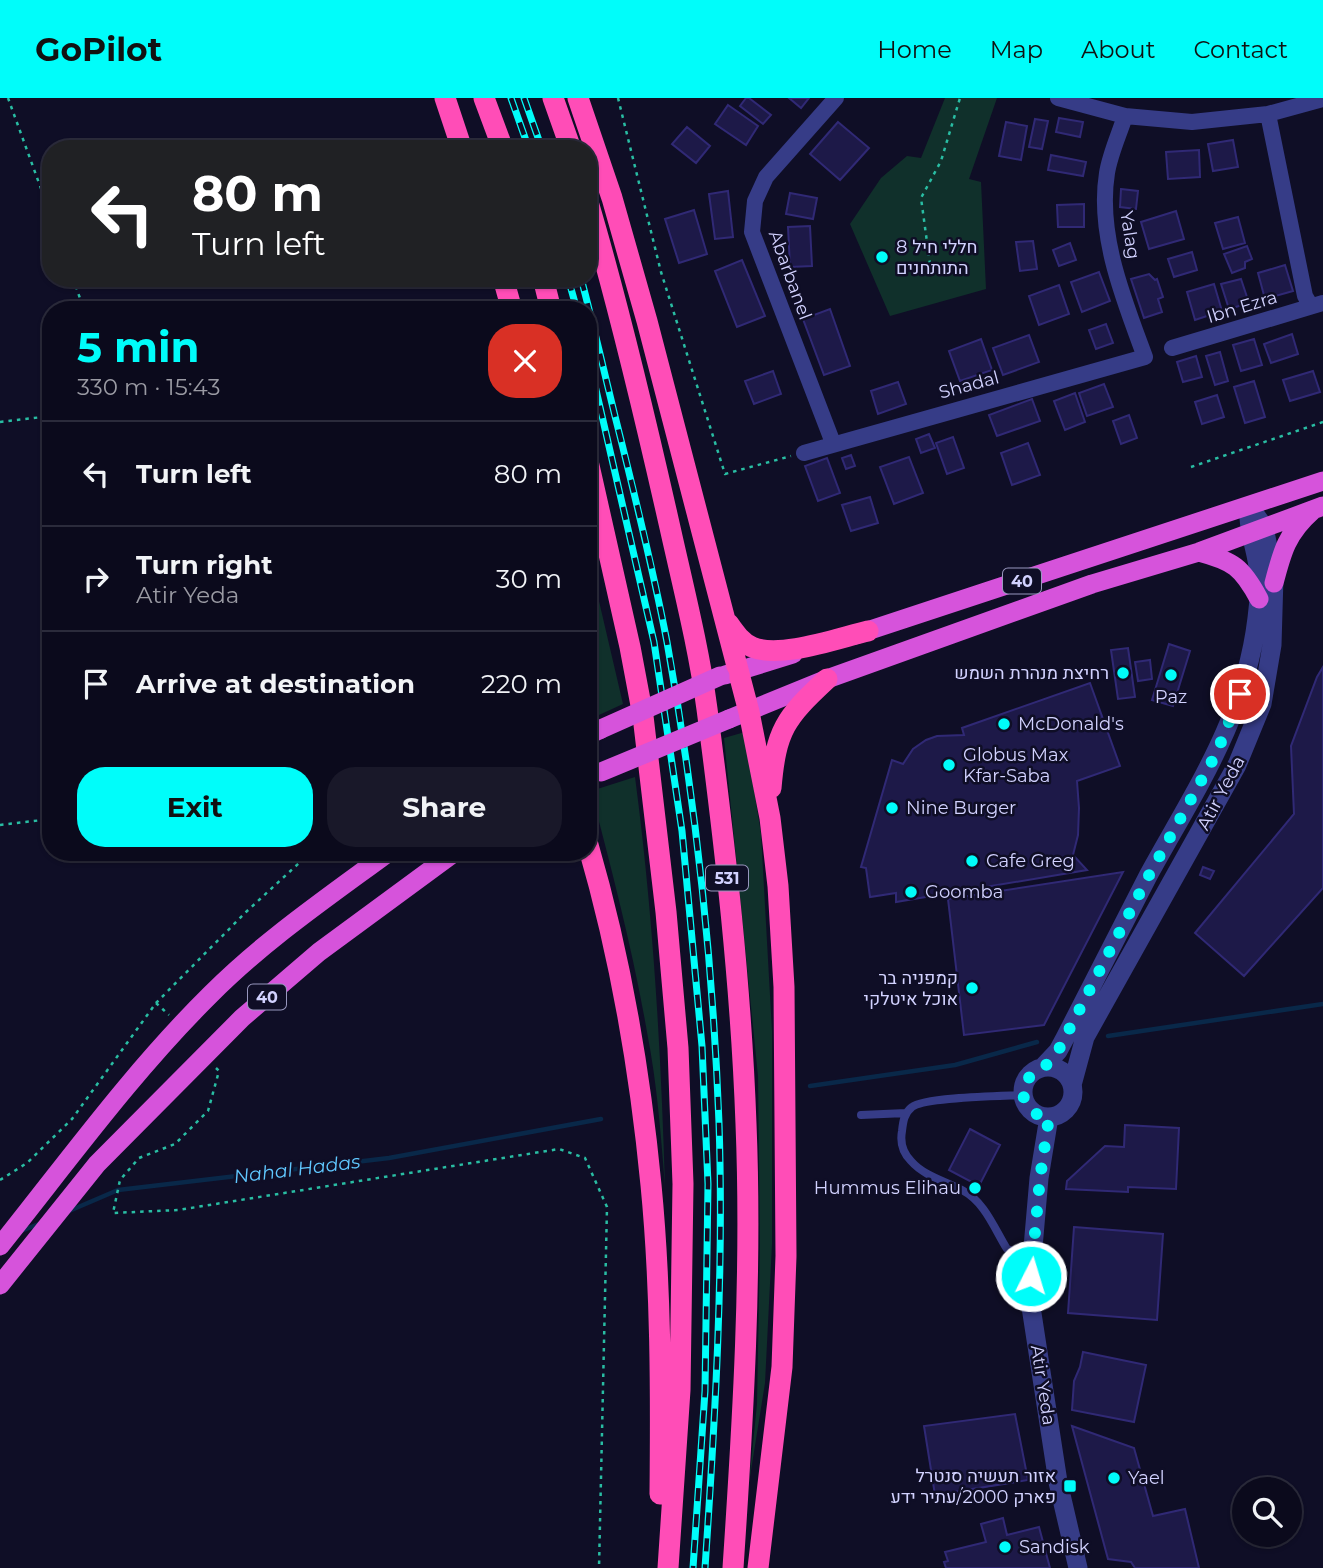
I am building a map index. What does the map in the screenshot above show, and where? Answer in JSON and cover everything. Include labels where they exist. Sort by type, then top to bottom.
[{"type":"highway","points":[[445,98],[459,140]]},
{"type":"highway","points":[[485,98],[500,140]]},
{"type":"highway","points":[[553,98],[568,140]]},
{"type":"highway","points":[[578,98],[592,140]]},
{"type":"highway","points":[[597,156],[623,235],[726,620],[729,673],[771,818]]},
{"type":"highway","name":"531","points":[[597,234],[619,311],[693,634],[707,707],[729,892],[742,1044],[748,1184],[745,1393],[733,1568]]},
{"type":"highway","name":"40","points":[[597,731],[729,673],[868,631],[1323,481]]},
{"type":"highway","points":[[597,501],[643,716],[666,912],[678,1048],[683,1184],[680,1390],[668,1568]]},
{"type":"highway","points":[[1274,583],[1286,542],[1301,522],[1319,507]]},
{"type":"highway","name":"40","points":[[597,773],[827,679],[1092,584],[1199,552],[1319,507]]},
{"type":"highway","points":[[1199,552],[1236,565],[1247,576],[1259,599]]},
{"type":"highway","points":[[726,620],[738,637],[752,646],[768,651],[868,631]]},
{"type":"highway","points":[[758,1568],[782,1367],[786,1256],[784,987],[771,818],[772,769],[782,728],[796,708],[827,679]]},
{"type":"highway","name":"40","points":[[0,1246],[139,1072],[211,994],[281,932],[377,861]]},
{"type":"highway","name":"40","points":[[0,1285],[97,1164],[242,1018],[318,952],[443,861]]},
{"type":"highway","points":[[591,861],[605,903],[621,982],[651,1186],[659,1367],[660,1568]]},
{"type":"street","name":"Abarbanel","points":[[833,443],[752,232],[755,201],[766,177],[836,98]]},
{"type":"street","points":[[1058,98],[1125,116],[1192,121],[1268,114],[1323,99]]},
{"type":"street","points":[[1268,114],[1305,296],[1317,305]]},
{"type":"street","name":"Yalag","points":[[1125,116],[1107,173],[1105,206],[1109,243],[1120,289],[1145,357]]},
{"type":"street","name":"Ibn Ezra","points":[[1172,348],[1317,305]]},
{"type":"street","name":"Shadal","points":[[804,453],[1145,357]]},
{"type":"street","name":"Atir Yeda","points":[[1072,1085],[1085,1037],[1246,746],[1262,704],[1269,670],[1274,583],[1271,555],[1257,529],[1249,506]]},
{"type":"street","name":"Atir Yeda","points":[[1043,1067],[1058,1051],[1148,877],[1225,737],[1245,676],[1257,620],[1257,529]]},
{"type":"street","points":[[1043,1067],[1058,1069],[1072,1085],[1073,1093],[1068,1107],[1057,1116],[1042,1116],[1029,1109],[1023,1095],[1026,1080],[1043,1067]]},
{"type":"street","name":"Atir Yeda","points":[[1049,1117],[1029,1294],[1058,1482],[1078,1568]]},
{"type":"lane","points":[[1023,1095],[962,1098],[914,1105],[906,1113],[901,1137],[903,1150],[911,1162],[929,1175],[965,1191],[987,1213],[1007,1249],[1032,1257]]},
{"type":"lane","points":[[860,1115],[906,1113]]},
{"type":"path","points":[[8,98],[42,191]]},
{"type":"path","points":[[618,98],[661,272],[725,474],[804,453]]},
{"type":"path","points":[[930,264],[920,198],[941,161],[960,98]]},
{"type":"path","points":[[0,422],[42,417]]},
{"type":"path","points":[[1191,467],[1323,422]]},
{"type":"path","points":[[0,825],[42,820]]},
{"type":"path","points":[[0,1180],[27,1163],[72,1119],[156,1003],[301,861]]},
{"type":"path","points":[[156,1003],[175,1021]]},
{"type":"path","points":[[211,1062],[219,1071],[208,1111],[175,1144],[139,1158],[120,1180],[113,1213],[178,1210],[558,1149],[585,1158],[607,1207],[599,1568]]},
{"type":"green space","points":[[945,98],[997,98],[969,179],[981,182],[986,289],[890,316],[850,224],[881,178],[907,156],[921,158]]},
{"type":"green space","points":[[597,593],[623,704],[597,716]]},
{"type":"green space","points":[[745,732],[761,834],[772,1031],[772,1244],[765,1383],[749,1483],[757,1404],[760,1245],[758,1076],[724,738]]},
{"type":"green space","points":[[635,777],[655,982],[665,1187],[650,1051],[622,911],[597,814],[597,789]]},
{"type":"building","points":[[746,98],[771,115],[763,124],[740,106]]},
{"type":"building","points":[[789,98],[809,98],[801,108]]},
{"type":"building","points":[[728,105],[758,126],[746,145],[715,124]]},
{"type":"building","points":[[1059,118],[1083,122],[1080,137],[1056,132]]},
{"type":"building","points":[[1035,119],[1048,121],[1042,149],[1029,147]]},
{"type":"building","points":[[838,122],[869,148],[840,180],[810,154]]},
{"type":"building","points":[[1006,122],[1027,126],[1021,160],[999,156]]},
{"type":"building","points":[[687,127],[710,146],[696,163],[672,144]]},
{"type":"building","points":[[1233,140],[1238,167],[1213,171],[1208,144]]},
{"type":"building","points":[[1199,150],[1200,177],[1168,179],[1166,152]]},
{"type":"building","points":[[1051,155],[1086,162],[1083,176],[1048,170]]},
{"type":"building","points":[[1121,189],[1138,191],[1136,209],[1120,207]]},
{"type":"building","points":[[728,191],[733,237],[715,239],[709,194]]},
{"type":"building","points":[[790,193],[817,198],[813,219],[786,214]]},
{"type":"building","points":[[1084,204],[1084,227],[1058,227],[1057,205]]},
{"type":"building","points":[[694,210],[707,254],[679,263],[665,219]]},
{"type":"building","points":[[1176,211],[1184,239],[1149,249],[1141,222]]},
{"type":"building","points":[[1238,217],[1245,243],[1223,249],[1215,223]]},
{"type":"building","points":[[810,226],[812,266],[790,267],[788,227]]},
{"type":"building","points":[[1033,241],[1037,269],[1020,271],[1016,242]]},
{"type":"building","points":[[1070,243],[1076,260],[1059,266],[1053,250]]},
{"type":"building","points":[[1247,246],[1252,259],[1245,262],[1245,268],[1232,273],[1224,254]]},
{"type":"building","points":[[1192,252],[1197,270],[1174,277],[1168,259]]},
{"type":"building","points":[[742,260],[765,316],[737,327],[715,271]]},
{"type":"building","points":[[1285,265],[1293,291],[1265,299],[1258,273]]},
{"type":"building","points":[[1099,272],[1110,301],[1082,312],[1071,282]]},
{"type":"building","points":[[1149,274],[1157,279],[1163,297],[1158,299],[1162,312],[1144,318],[1131,279]]},
{"type":"building","points":[[1241,279],[1249,303],[1229,309],[1221,284]]},
{"type":"building","points":[[1214,284],[1222,311],[1195,320],[1187,292]]},
{"type":"building","points":[[1059,285],[1069,314],[1039,325],[1029,296]]},
{"type":"building","points":[[830,309],[850,366],[824,375],[803,319]]},
{"type":"building","points":[[1106,324],[1113,343],[1096,349],[1089,330]]},
{"type":"building","points":[[1292,334],[1298,354],[1271,363],[1264,344]]},
{"type":"building","points":[[1029,335],[1039,362],[1003,375],[993,348]]},
{"type":"building","points":[[981,339],[992,370],[960,381],[949,351]]},
{"type":"building","points":[[1254,339],[1262,365],[1241,371],[1233,345]]},
{"type":"building","points":[[1220,352],[1228,381],[1215,385],[1206,356]]},
{"type":"building","points":[[1196,356],[1202,377],[1183,382],[1177,362]]},
{"type":"building","points":[[773,371],[781,394],[754,404],[745,381]]},
{"type":"building","points":[[1313,371],[1320,392],[1290,401],[1283,380]]},
{"type":"building","points":[[1254,381],[1265,417],[1245,423],[1234,387]]},
{"type":"building","points":[[898,382],[906,404],[878,414],[871,391]]},
{"type":"building","points":[[1104,384],[1113,407],[1087,416],[1079,393]]},
{"type":"building","points":[[1075,393],[1085,422],[1065,430],[1054,401]]},
{"type":"building","points":[[1217,395],[1224,417],[1202,424],[1195,402]]},
{"type":"building","points":[[1032,399],[1040,421],[997,436],[989,415]]},
{"type":"building","points":[[1129,415],[1137,438],[1121,444],[1113,421]]},
{"type":"building","points":[[929,434],[935,448],[921,453],[916,439]]},
{"type":"building","points":[[953,437],[964,468],[947,474],[936,443]]},
{"type":"building","points":[[1028,443],[1040,475],[1012,485],[1001,453]]},
{"type":"building","points":[[851,455],[855,466],[846,469],[842,458]]},
{"type":"building","points":[[909,457],[923,493],[894,504],[880,467]]},
{"type":"building","points":[[827,458],[840,493],[818,501],[805,466]]},
{"type":"building","points":[[870,497],[878,523],[851,531],[842,505]]},
{"type":"building","name":"Paz","points":[[1169,644],[1190,651],[1173,706],[1152,700]]},
{"type":"building","name":"רחיצת מנהרת השמש","points":[[1128,648],[1135,697],[1118,699],[1111,650]]},
{"type":"building","points":[[1150,660],[1152,679],[1138,681],[1135,662]]},
{"type":"building","points":[[1323,667],[1323,888],[1244,976],[1195,933],[1294,814],[1291,746]]},
{"type":"building","points":[[1090,683],[1120,766],[1077,781],[1078,835],[1073,855],[1087,870],[896,902],[896,893],[870,897],[866,868],[861,867],[892,760],[903,764],[913,749],[926,740],[937,736],[964,735],[962,728]]},
{"type":"building","points":[[1203,867],[1214,871],[1210,879],[1200,875]]},
{"type":"building","points":[[1123,872],[1044,1025],[964,1035],[948,899]]},
{"type":"building","points":[[1125,1125],[1179,1128],[1176,1189],[1128,1187],[1128,1192],[1066,1189],[1067,1181],[1105,1146],[1124,1147]]},
{"type":"building","points":[[970,1129],[1000,1145],[979,1186],[949,1170]]},
{"type":"building","points":[[1074,1227],[1163,1234],[1157,1320],[1068,1313]]},
{"type":"building","points":[[1083,1352],[1146,1365],[1134,1422],[1072,1410],[1074,1381]]},
{"type":"building","points":[[1015,1414],[1028,1480],[935,1495],[924,1426]]},
{"type":"building","name":"Yael","points":[[1072,1426],[1134,1448],[1153,1516],[1185,1509],[1199,1568],[1135,1568],[1131,1562],[1108,1559]]},
{"type":"building","name":"Sandisk","points":[[1003,1518],[1007,1535],[1039,1527],[1050,1568],[946,1568],[944,1562],[948,1561],[945,1552],[986,1542],[981,1524]]},
{"type":"waterway","points":[[1108,1036],[1323,1004]]},
{"type":"waterway","points":[[810,1086],[955,1065],[1037,1042]]},
{"type":"waterway","name":"Nahal Hadas","points":[[69,1211],[118,1190],[389,1158],[601,1119]]},
{"type":"waterway","name":"Nahal Hadas","points":[[21,1231],[39,1224]]},
{"type":"railway","points":[[511,98],[526,140]]},
{"type":"railway","points":[[524,98],[539,140]]},
{"type":"railway","points":[[571,287],[574,301]]},
{"type":"railway","points":[[583,287],[587,301]]},
{"type":"railway","points":[[597,343],[644,533],[667,642],[686,761],[707,942],[719,1123],[720,1234],[715,1401],[705,1568]]},
{"type":"railway","points":[[597,394],[654,642],[682,831],[702,1046],[708,1184],[705,1391],[693,1568]]},
{"type":"place","name":"8 חללי חיל התותחנים","points":[[882,257]]},
{"type":"place","name":"רחיצת מנהרת השמש","points":[[1123,673]]},
{"type":"place","name":"Paz","points":[[1171,675]]},
{"type":"place","name":"McDonald's","points":[[1004,724]]},
{"type":"place","name":"Globus Max Kfar-Saba","points":[[949,765]]},
{"type":"place","name":"Nine Burger","points":[[892,808]]},
{"type":"place","name":"Cafe Greg","points":[[972,861]]},
{"type":"place","name":"Goomba","points":[[911,892]]},
{"type":"place","name":"קמפניה בר אוכל איטלקי","points":[[972,988]]},
{"type":"place","name":"Hummus Elihau","points":[[975,1188]]},
{"type":"place","name":"Yael","points":[[1114,1478]]},
{"type":"place","name":"אזור תעשיה סנטרל פארק 2000/עתיר ידע","points":[[1070,1486]]},
{"type":"place","name":"Sandisk","points":[[1005,1547]]},
{"type":"route","points":[[1031,1276],[1049,1117],[1029,1109],[1023,1088],[1030,1074],[1043,1067],[1058,1051],[1148,877],[1225,737],[1240,694]]}]
